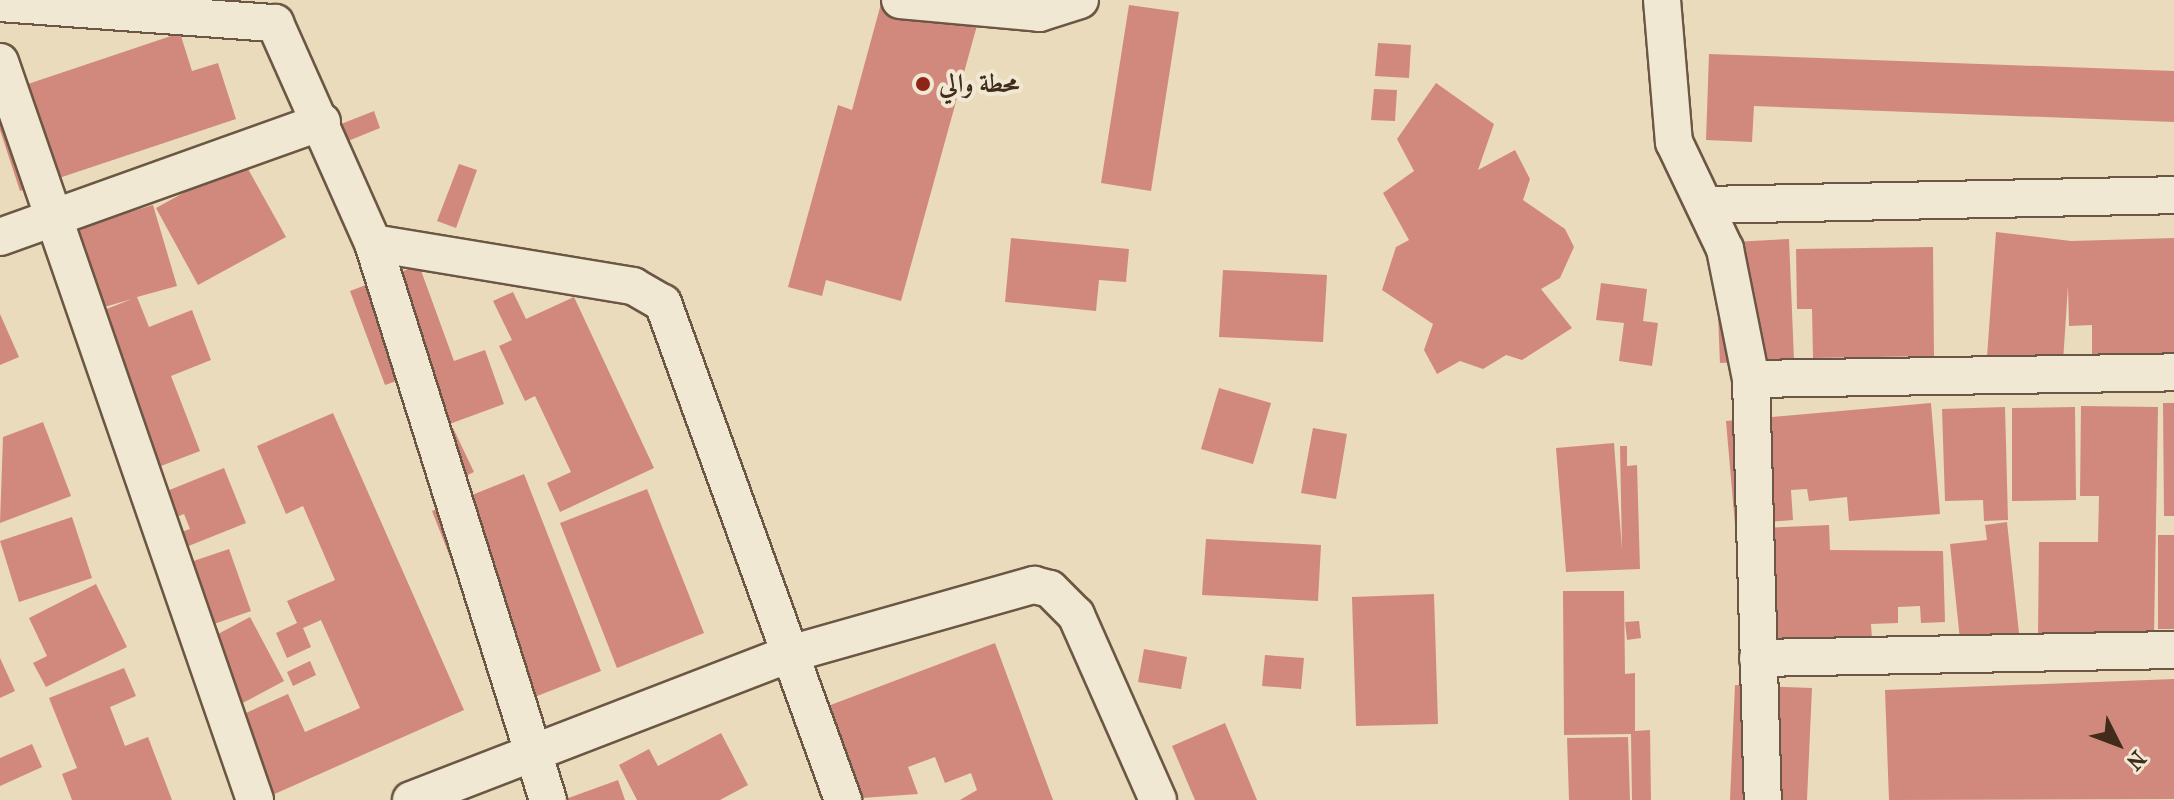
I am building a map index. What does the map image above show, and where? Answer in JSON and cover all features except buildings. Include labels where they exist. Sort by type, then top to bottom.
[{"type":"street","points":[[900,0],[1039,13],[1080,0]]},
{"type":"street","points":[[1662,0],[1674,142],[1729,262],[1751,379],[1763,800]]},
{"type":"street","points":[[0,3],[265,17],[281,33],[373,243],[548,800]]},
{"type":"street","points":[[0,62],[255,800]]},
{"type":"street","points":[[0,237],[322,122]]},
{"type":"street","points":[[1705,205],[2174,195]]},
{"type":"street","points":[[373,243],[633,286],[663,303],[739,499],[786,655],[843,800]]},
{"type":"street","points":[[1751,379],[2174,372]]},
{"type":"street","points":[[411,800],[786,655],[1024,588],[1050,589],[1076,615],[1158,800]]},
{"type":"street","points":[[1758,658],[2174,650]]},
{"type":"place","name":"محطة والي","points":[[923,84]]}]
